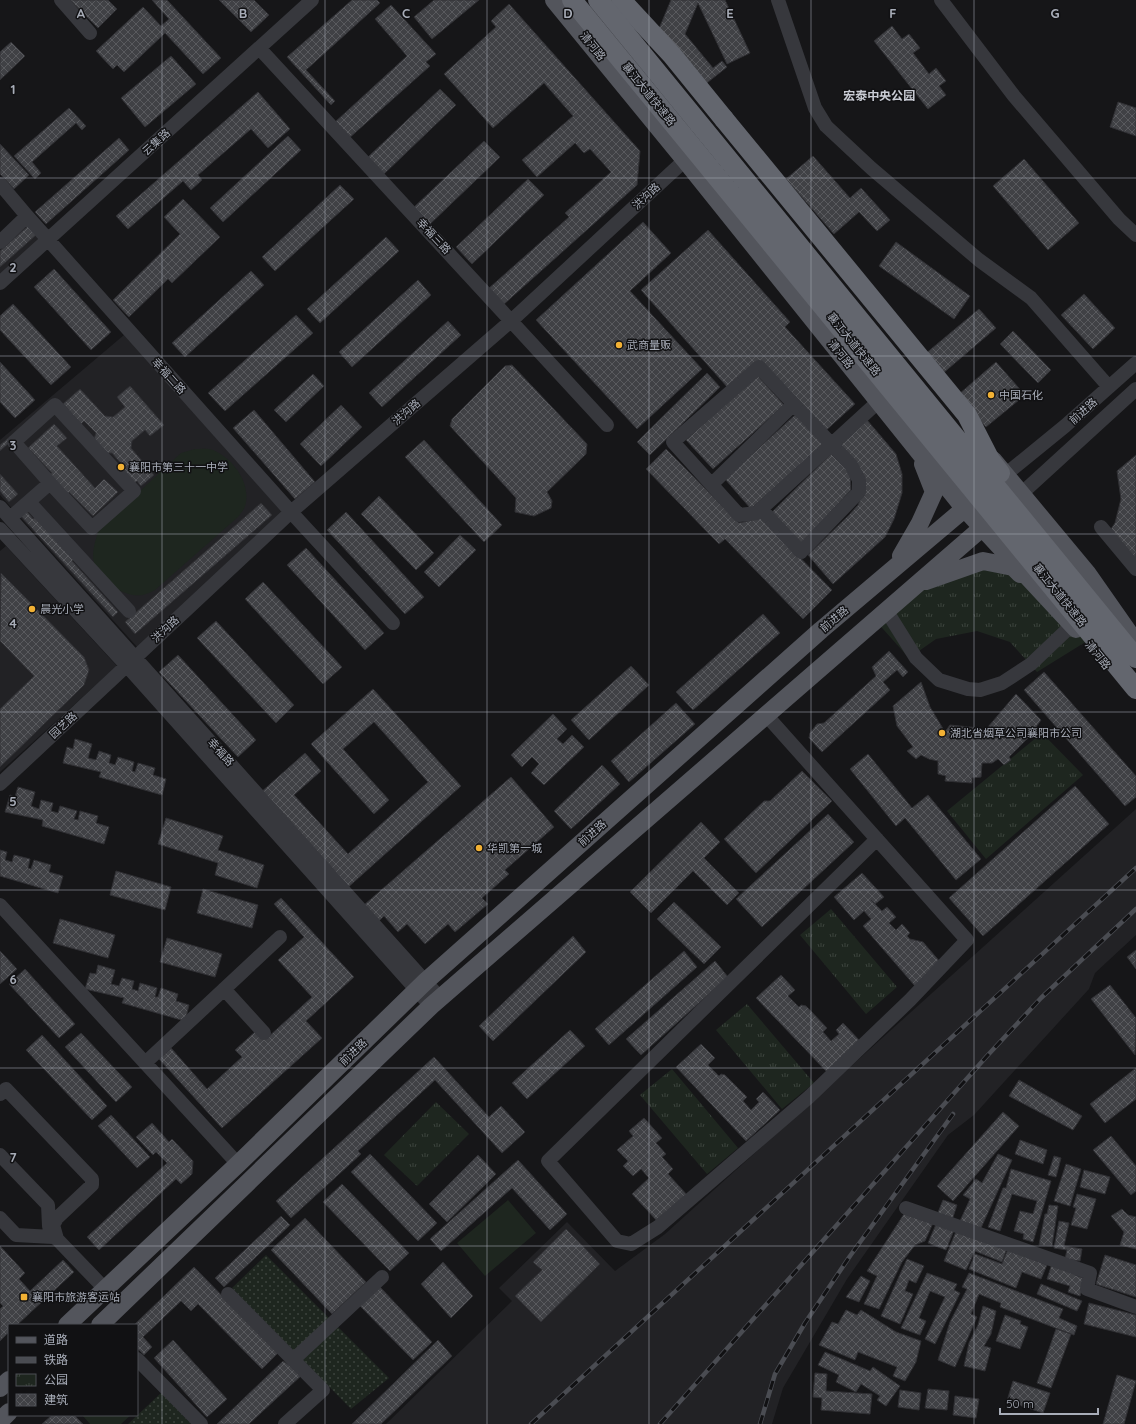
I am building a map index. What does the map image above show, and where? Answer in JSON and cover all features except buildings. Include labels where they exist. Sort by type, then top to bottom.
[{"type":"highway","points":[[566,0],[595,28]]},
{"type":"highway","name":"襄江大道快速路","points":[[572,0],[1136,689]]},
{"type":"highway","name":"襄江大道快速路","points":[[598,0],[1134,650]]},
{"type":"highway","points":[[621,0],[672,56],[966,415],[990,460],[1082,573],[1134,650]]},
{"type":"main road","name":"清河路","points":[[554,0],[918,448],[964,508],[1072,625],[1136,701]]},
{"type":"main road","points":[[616,0],[1087,573],[1134,650]]},
{"type":"main road","points":[[892,570],[920,523],[934,492],[918,448]]},
{"type":"main road","name":"前进路","points":[[68,1324],[238,1164],[422,985],[820,630],[1005,475]]},
{"type":"main road","name":"前进路","points":[[102,1324],[436,1002],[1021,494]]},
{"type":"main road","points":[[916,584],[983,560],[1013,567],[1047,598]]},
{"type":"main road","points":[[0,1421],[8,1413]]},
{"type":"street","points":[[61,0],[90,33]]},
{"type":"street","name":"云集路","points":[[0,283],[47,239],[260,49],[312,0]]},
{"type":"street","points":[[778,0],[815,108],[826,126],[871,168],[979,260],[1031,298],[1109,387]]},
{"type":"street","points":[[941,0],[1014,96],[1119,219],[1136,235]]},
{"type":"street","name":"幸福三路","points":[[260,49],[512,320],[607,425]]},
{"type":"street","name":"洪沟路","points":[[131,662],[291,512],[512,320],[685,160]]},
{"type":"street","name":"幸福二路","points":[[0,184],[47,239],[291,512],[393,623]]},
{"type":"street","points":[[0,242],[27,216]]},
{"type":"street","name":"前进路","points":[[1005,475],[1065,426],[1136,363]]},
{"type":"street","points":[[761,509],[801,552],[859,492],[859,480],[851,465],[832,444],[758,367],[673,442],[740,515],[757,513],[761,509],[832,444],[879,401]]},
{"type":"street","name":"前进路","points":[[1021,494],[1136,389]]},
{"type":"street","points":[[712,484],[794,404]]},
{"type":"street","points":[[55,405],[134,491],[92,528],[50,483],[14,442],[55,405]]},
{"type":"street","points":[[10,518],[50,483]]},
{"type":"street","points":[[29,502],[129,611]]},
{"type":"street","name":"幸福路","points":[[0,507],[131,662],[436,1002]]},
{"type":"street","points":[[1101,527],[1136,569]]},
{"type":"street","name":"幸福路","points":[[3,538],[131,662]]},
{"type":"street","points":[[886,610],[916,658],[939,680],[980,690],[1002,683],[1031,664],[1072,625]]},
{"type":"street","name":"园艺路","points":[[0,784],[131,662]]},
{"type":"street","points":[[766,715],[877,839],[967,940],[910,1000],[809,1097],[658,1227],[631,1244],[617,1241],[548,1161],[877,839]]},
{"type":"street","points":[[0,905],[238,1164]]},
{"type":"street","points":[[145,1063],[280,936]]},
{"type":"street","points":[[224,989],[264,1033]]},
{"type":"street","points":[[0,1094],[6,1089],[92,1179],[92,1185],[57,1218],[53,1225],[55,1238]]},
{"type":"street","points":[[0,1155],[48,1205],[49,1226],[55,1238],[105,1288]]},
{"type":"street","points":[[906,1208],[1090,1274],[1087,1288],[1136,1307]]},
{"type":"street","points":[[0,1218],[16,1235],[55,1238]]},
{"type":"street","points":[[294,1360],[382,1276]]},
{"type":"street","points":[[228,1294],[323,1390],[285,1424]]},
{"type":"street","points":[[138,1360],[201,1424]]},
{"type":"shaded area","points":[[31,218],[45,233],[0,276],[0,245]]},
{"type":"shaded area","name":"襄阳市第三十一中学","points":[[124,335],[283,513],[138,648],[0,495],[0,440]]},
{"type":"shaded area","name":"晨光小学","points":[[6,546],[117,666],[0,772],[0,551]]},
{"type":"shaded area","points":[[1136,809],[1136,935],[1095,973],[1089,989],[974,1115],[948,1135],[847,1279],[783,1388],[772,1424],[386,1424],[512,1301],[499,1288],[567,1222],[615,1271],[665,1234]]},
{"type":"green space","points":[[195,449],[213,450],[234,465],[246,489],[244,509],[238,517],[155,590],[143,595],[128,594],[120,591],[101,576],[94,563],[93,550],[99,529],[181,453]]},
{"type":"green space","points":[[983,561],[1013,567],[1087,641],[1037,672],[1010,642],[977,631],[936,639],[909,658],[875,620],[916,584]]},
{"type":"green space","points":[[1042,733],[1083,775],[986,859],[947,811]]},
{"type":"green space","points":[[831,909],[897,987],[866,1014],[800,935]]},
{"type":"green space","points":[[747,1004],[814,1083],[782,1109],[716,1030]]},
{"type":"green space","points":[[672,1069],[738,1148],[707,1174],[640,1095]]},
{"type":"green space","points":[[436,1102],[469,1134],[417,1186],[384,1155]]},
{"type":"green space","points":[[508,1200],[536,1233],[485,1276],[457,1243]]},
{"type":"green space","points":[[266,1255],[389,1378],[351,1409],[232,1288]]},
{"type":"green space","points":[[161,1393],[191,1424],[128,1424]]},
{"type":"green space","points":[[83,1416],[130,1416],[121,1424],[90,1424]]},
{"type":"railway","points":[[531,1424],[1136,868]]},
{"type":"railway","points":[[660,1424],[987,1056],[1041,998],[1136,909]]},
{"type":"railway","points":[[760,1424],[775,1374],[805,1323],[850,1256],[953,1114]]},
{"type":"place","name":"武商量贩","points":[[619,345]]},
{"type":"place","name":"中国石化","points":[[991,395]]},
{"type":"place","name":"襄阳市第三十一中学","points":[[121,467]]},
{"type":"place","name":"晨光小学","points":[[32,609]]},
{"type":"place","name":"湖北省烟草公司襄阳市公司","points":[[942,733]]},
{"type":"place","name":"华凯第一城","points":[[479,848]]},
{"type":"place","name":"襄阳市旅游客运站","points":[[24,1297]]},
{"type":"district","name":"宏泰中央公园","points":[[879,95]]}]
